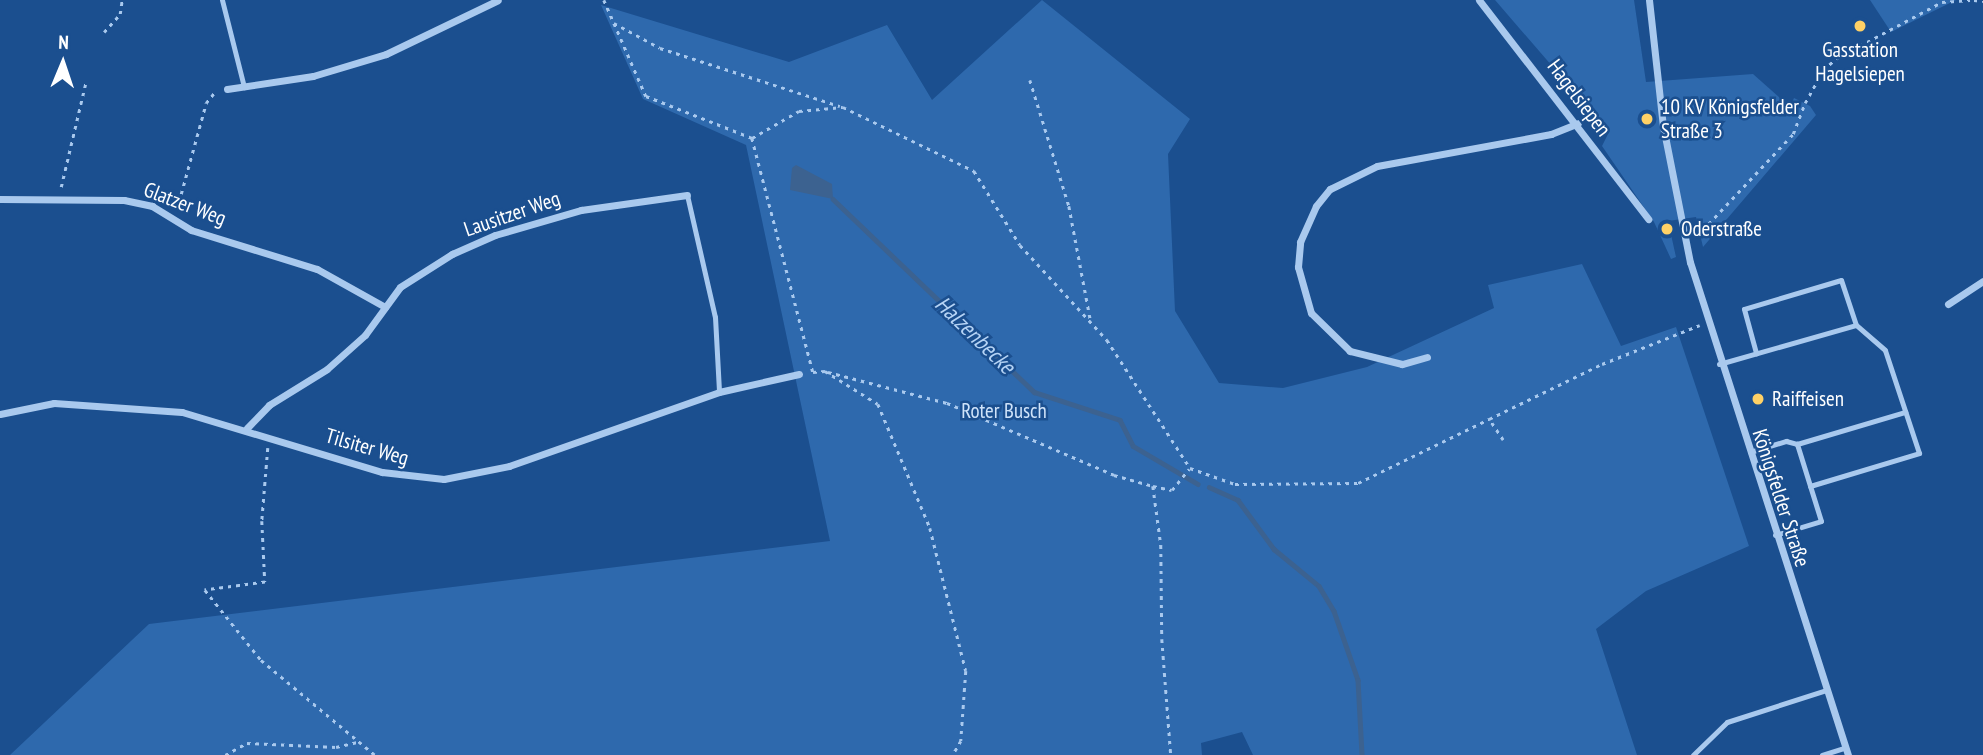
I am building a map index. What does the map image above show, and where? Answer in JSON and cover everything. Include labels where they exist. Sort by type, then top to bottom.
[{"type":"street","points":[[227,89],[313,76],[386,54],[498,0]]},
{"type":"street","name":"Hagelsiepen","points":[[1479,0],[1578,123],[1648,219]]},
{"type":"street","name":"Königsfelder Straße","points":[[1649,0],[1663,126],[1685,243],[1719,364],[1847,751]]},
{"type":"street","points":[[1427,357],[1402,364],[1350,351],[1311,313],[1298,267],[1300,242],[1316,206],[1330,189],[1377,166],[1550,134],[1578,123]]},
{"type":"street","name":"Lausitzer Weg","points":[[247,428],[269,405],[327,369],[365,335],[400,287],[495,235],[581,210],[687,195]]},
{"type":"street","name":"Glatzer Weg","points":[[0,199],[124,200],[165,212],[191,230],[317,269],[385,307]]},
{"type":"street","points":[[1948,303],[1983,281]]},
{"type":"street","name":"Tilsiter Weg","points":[[0,414],[44,404],[136,406],[247,428],[382,472],[444,479],[509,466],[719,392],[799,374]]},
{"type":"lane","points":[[222,0],[244,87]]},
{"type":"lane","points":[[687,195],[715,317],[719,392]]},
{"type":"lane","points":[[1756,353],[1744,309],[1841,280],[1856,325],[1885,350],[1919,453],[1811,486]]},
{"type":"lane","points":[[1719,364],[1856,325]]},
{"type":"lane","points":[[1748,453],[1786,441],[1797,444],[1905,412]]},
{"type":"lane","points":[[1775,535],[1821,521],[1797,444]]},
{"type":"lane","points":[[1693,755],[1727,722],[1826,690]]},
{"type":"lane","points":[[1822,755],[1847,751]]},
{"type":"path","points":[[104,32],[120,14],[122,0]]},
{"type":"path","points":[[604,0],[646,96],[752,138]]},
{"type":"path","points":[[1685,243],[1702,232],[1793,134],[1805,103],[1823,71],[1837,58],[1942,2],[1983,1]]},
{"type":"path","points":[[614,23],[660,48],[843,107],[974,171],[1020,245],[1091,322],[1190,468],[1235,484],[1358,483],[1602,364],[1706,322]]},
{"type":"path","points":[[1030,80],[1069,206],[1091,322]]},
{"type":"path","points":[[59,199],[86,81]]},
{"type":"path","points":[[165,212],[181,194],[206,103],[214,93],[227,89]]},
{"type":"path","points":[[752,138],[799,111],[843,107]]},
{"type":"path","points":[[752,138],[813,372]]},
{"type":"path","points":[[799,374],[825,371],[947,403],[1114,475],[1153,486],[1172,490],[1190,468]]},
{"type":"path","points":[[825,371],[878,404],[930,528],[966,671],[961,741],[953,755]]},
{"type":"path","points":[[1489,419],[1503,440]]},
{"type":"path","points":[[269,435],[262,521],[265,582],[205,590],[261,660],[375,755]]},
{"type":"path","points":[[1153,486],[1161,545],[1162,639],[1171,755]]},
{"type":"path","points":[[225,755],[247,743],[337,747],[359,742]]},
{"type":"green space","name":"Roter Busch","points":[[1042,0],[1190,119],[1168,154],[1175,311],[1219,383],[1283,388],[1367,367],[1494,308],[1488,285],[1582,264],[1621,346],[1676,327],[1749,546],[1646,591],[1596,629],[1637,755],[1253,755],[1242,732],[1201,743],[1202,755],[10,755],[149,624],[830,541],[746,145],[643,99],[601,5],[789,62],[887,25],[932,100]]},
{"type":"green space","points":[[1495,0],[1634,0],[1646,82],[1753,74],[1790,107],[1794,98],[1810,106],[1816,115],[1703,247],[1696,217],[1668,221],[1676,257],[1671,259],[1654,222],[1602,146],[1609,132]]},
{"type":"green space","points":[[1870,0],[1956,0],[1891,32]]},
{"type":"shaded area","points":[[796,165],[832,184],[833,199],[790,190],[792,168]]},
{"type":"waterway","name":"Halzenbecke","points":[[833,199],[1034,392],[1120,420],[1133,446],[1198,484]]},
{"type":"waterway","name":"Halzenbecke","points":[[1209,487],[1238,500],[1274,549],[1319,586],[1334,611],[1358,680],[1362,755]]},
{"type":"place","name":"Gasstation Hagelsiepen","points":[[1860,26]]},
{"type":"place","name":"10 KV Königsfelder Straße 3","points":[[1647,119]]},
{"type":"place","name":"Oderstraße","points":[[1667,229]]},
{"type":"place","name":"Raiffeisen","points":[[1758,399]]}]
